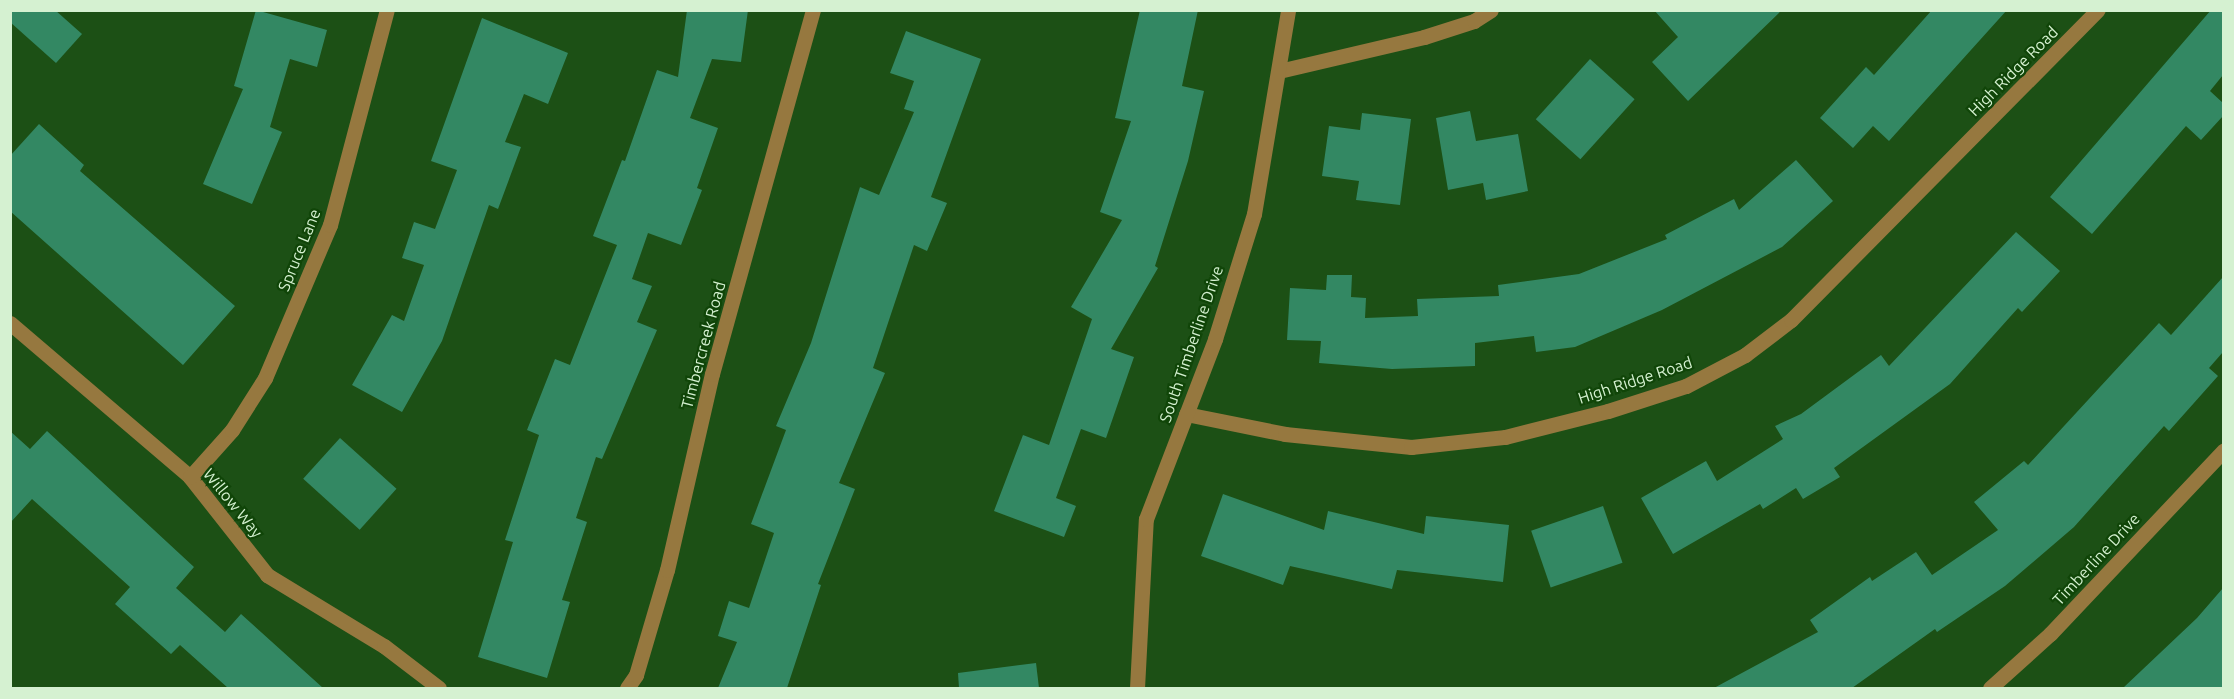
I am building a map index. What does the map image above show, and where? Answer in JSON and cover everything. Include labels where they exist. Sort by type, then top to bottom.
[{"type":"street","name":"Spruce Lane","points":[[190,477],[232,430],[265,378],[330,225],[387,10]]},
{"type":"street","name":"Timbercreek Road","points":[[627,688],[636,675],[668,570],[712,374],[813,10]]},
{"type":"street","name":"South Timberline Drive","points":[[1137,688],[1146,519],[1215,339],[1254,214],[1288,10]]},
{"type":"street","points":[[1279,70],[1424,37],[1474,21],[1491,10]]},
{"type":"street","name":"High Ridge Road","points":[[1186,414],[1285,434],[1411,447],[1505,436],[1608,411],[1686,386],[1745,355],[1791,320],[2098,10]]},
{"type":"street","name":"Willow Way","points":[[10,323],[190,477],[267,575],[384,646],[439,688]]},
{"type":"street","name":"Timberline Drive","points":[[1990,688],[2050,634],[2223,450]]},
{"type":"building","points":[[10,10],[55,10],[82,34],[56,63],[10,22]]},
{"type":"building","points":[[256,10],[327,30],[317,67],[290,59],[270,127],[282,132],[252,204],[203,184],[243,89],[234,86]]},
{"type":"building","points":[[687,10],[748,10],[741,62],[712,59],[690,118],[718,128],[697,188],[702,190],[681,245],[648,233],[632,279],[652,286],[637,322],[657,330],[602,459],[596,457],[576,518],[587,522],[562,600],[570,602],[547,678],[478,657],[513,542],[505,540],[539,435],[527,430],[555,359],[570,365],[617,245],[593,236],[622,160],[625,161],[657,70],[678,77]]},
{"type":"building","points":[[1140,10],[1198,10],[1182,86],[1204,91],[1188,161],[1155,266],[1158,268],[1111,349],[1134,357],[1106,438],[1081,429],[1056,498],[1076,506],[1064,537],[994,511],[1023,435],[1049,445],[1092,319],[1071,307],[1122,220],[1100,212],[1131,121],[1115,118]]},
{"type":"building","points":[[1654,10],[1782,10],[1688,101],[1652,62],[1678,37]]},
{"type":"building","points":[[1932,10],[2007,10],[1889,141],[1873,126],[1853,148],[1820,118],[1866,67],[1874,75]]},
{"type":"building","points":[[2211,10],[2223,10],[2223,75],[2210,91],[2223,103],[2223,116],[2201,140],[2186,126],[2092,234],[2050,197]]},
{"type":"building","points":[[482,18],[568,53],[548,104],[524,94],[505,142],[521,147],[498,209],[489,205],[442,341],[402,412],[352,385],[392,315],[404,321],[424,265],[402,258],[414,222],[435,229],[457,170],[431,161]]},
{"type":"building","points":[[906,31],[981,59],[931,197],[947,203],[927,251],[914,245],[873,368],[885,373],[839,483],[855,489],[818,584],[821,585],[787,688],[718,688],[737,642],[718,636],[729,601],[749,608],[774,533],[751,524],[786,430],[776,426],[811,343],[860,187],[879,195],[914,112],[904,109],[914,81],[890,73]]},
{"type":"building","points":[[1590,59],[1635,99],[1580,159],[1536,119]]},
{"type":"building","points":[[1470,111],[1476,141],[1518,134],[1528,191],[1486,200],[1483,183],[1448,190],[1436,118]]},
{"type":"building","points":[[1362,113],[1411,119],[1400,205],[1356,200],[1359,181],[1322,176],[1329,126],[1360,130]]},
{"type":"building","points":[[39,124],[84,165],[80,171],[235,306],[183,365],[10,211],[10,156]]},
{"type":"building","points":[[1796,160],[1833,201],[1782,247],[1662,310],[1575,347],[1536,352],[1534,336],[1475,343],[1475,366],[1392,369],[1319,363],[1321,341],[1287,340],[1290,288],[1326,290],[1327,275],[1352,275],[1351,297],[1366,298],[1365,318],[1418,316],[1417,299],[1499,296],[1498,285],[1579,274],[1667,239],[1665,235],[1734,199],[1739,210]]},
{"type":"building","points":[[2016,232],[2060,271],[2022,312],[2018,308],[1950,384],[1834,468],[1840,477],[1803,499],[1796,488],[1763,509],[1760,504],[1673,554],[1641,498],[1706,461],[1717,481],[1783,439],[1775,426],[1801,414],[1881,355],[1889,366]]},
{"type":"building","points":[[2223,277],[2223,352],[2209,368],[2218,376],[2169,431],[2164,426],[2074,527],[2005,586],[1937,632],[1935,629],[1852,688],[1714,688],[1818,632],[1810,620],[1870,577],[1872,581],[1916,552],[1932,575],[1998,530],[1974,502],[2024,461],[2028,465],[2159,323],[2171,335]]},
{"type":"building","points":[[10,431],[30,449],[47,431],[194,567],[176,588],[225,632],[241,614],[323,688],[228,688],[180,645],[171,654],[115,604],[130,587],[32,499],[10,523]]},
{"type":"building","points":[[340,438],[396,489],[360,530],[303,479]]},
{"type":"building","points":[[1223,494],[1324,530],[1328,511],[1424,534],[1426,516],[1509,525],[1503,582],[1397,570],[1392,589],[1290,566],[1283,585],[1201,556]]},
{"type":"building","points":[[1603,506],[1623,563],[1551,587],[1531,531]]},
{"type":"building","points":[[2223,588],[2223,688],[2123,688],[2197,618]]},
{"type":"building","points":[[1036,663],[1039,688],[959,688],[958,673]]}]
